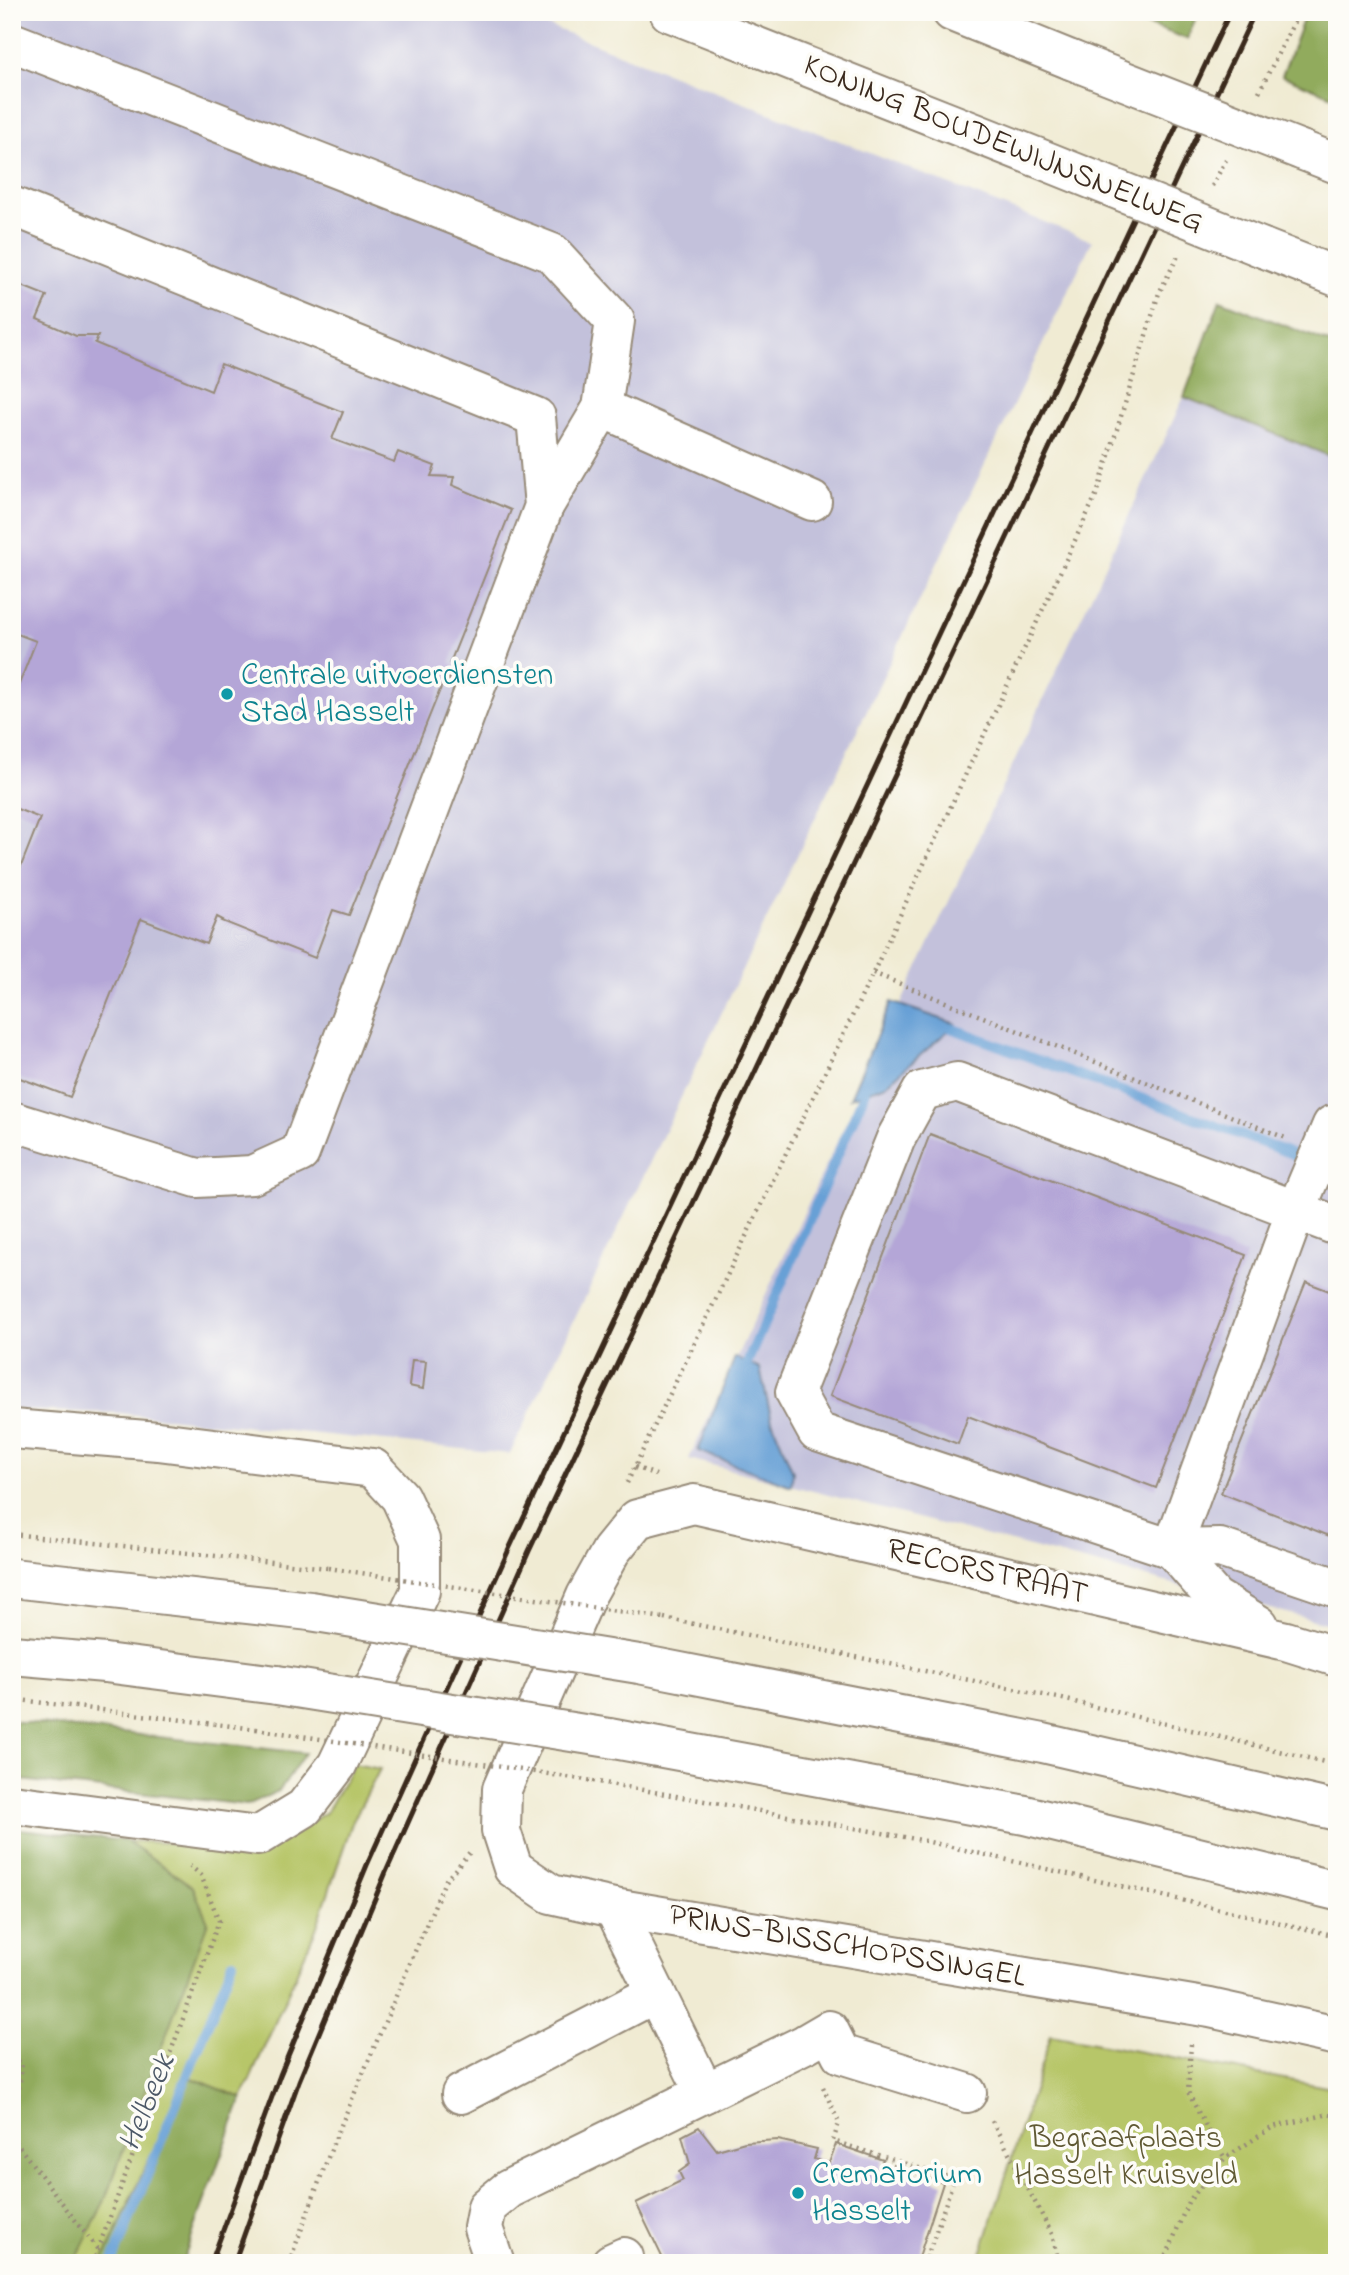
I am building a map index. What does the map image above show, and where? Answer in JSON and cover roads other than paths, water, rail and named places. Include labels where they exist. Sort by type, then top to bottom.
[{"type":"main road","name":"KONING BOUDEWIJNSNELWEG","points":[[669,12],[1337,277]]},
{"type":"main road","points":[[952,12],[1337,164]]},
{"type":"main road","points":[[12,42],[552,253],[615,321],[602,408],[544,506],[300,1153],[252,1175],[197,1178],[12,1121]]},
{"type":"main road","points":[[12,206],[536,417],[544,506]]},
{"type":"main road","points":[[602,408],[812,501]]},
{"type":"main road","points":[[1337,1226],[957,1082],[922,1091],[896,1138],[795,1392],[817,1432],[1172,1549],[1220,1548],[1337,1588]]},
{"type":"main road","points":[[1172,1549],[1296,1210],[1326,1138]]},
{"type":"main road","points":[[12,1429],[158,1441],[373,1468],[400,1497],[420,1540],[420,1591],[337,1765],[304,1808],[258,1836],[12,1804]]},
{"type":"main road","name":"RECORSTRAAT","points":[[631,1503],[694,1504],[1286,1642],[1337,1657]]},
{"type":"main road","name":"PRINS-BISSCHOPSSINGEL","points":[[631,1503],[611,1550],[586,1596],[502,1789],[501,1831],[513,1868],[551,1894],[614,1908],[1210,2008],[1337,2036]]},
{"type":"main road","points":[[1172,1549],[1215,1598],[1286,1642]]},
{"type":"main road","points":[[12,1578],[310,1611],[639,1664],[1043,1743],[1337,1811]]},
{"type":"main road","points":[[12,1655],[105,1663],[277,1685],[609,1738],[1025,1815],[1337,1891]]},
{"type":"main road","points":[[614,1908],[705,2092]]},
{"type":"main road","points":[[461,2094],[656,1993]]},
{"type":"main road","points":[[495,2263],[483,2228],[487,2207],[509,2189],[829,2030],[841,2054],[967,2093]]},
{"type":"water","points":[[891,1002],[956,1024],[886,1085],[850,1098]]},
{"type":"water","points":[[735,1357],[760,1369],[772,1421],[793,1472],[791,1486],[698,1451]]},
{"type":"waterway","points":[[951,1028],[1295,1155]]},
{"type":"waterway","points":[[747,1363],[865,1092]]},
{"type":"waterway","name":"Helbeek","points":[[112,2263],[233,1962]]},
{"type":"railway","points":[[211,2263],[280,2075],[367,1865],[510,1547],[1230,12]]},
{"type":"railway","points":[[234,2263],[299,2081],[386,1872],[529,1551],[1255,12]]},
{"type":"place","name":"Centrale uitvoerdiensten Stad Hasselt","points":[[227,694]]},
{"type":"place","name":"Crematorium Hasselt","points":[[798,2193]]},
{"type":"park label","name":"Begraafplaats Hasselt Kruisveld","points":[[1126,2158]]}]
